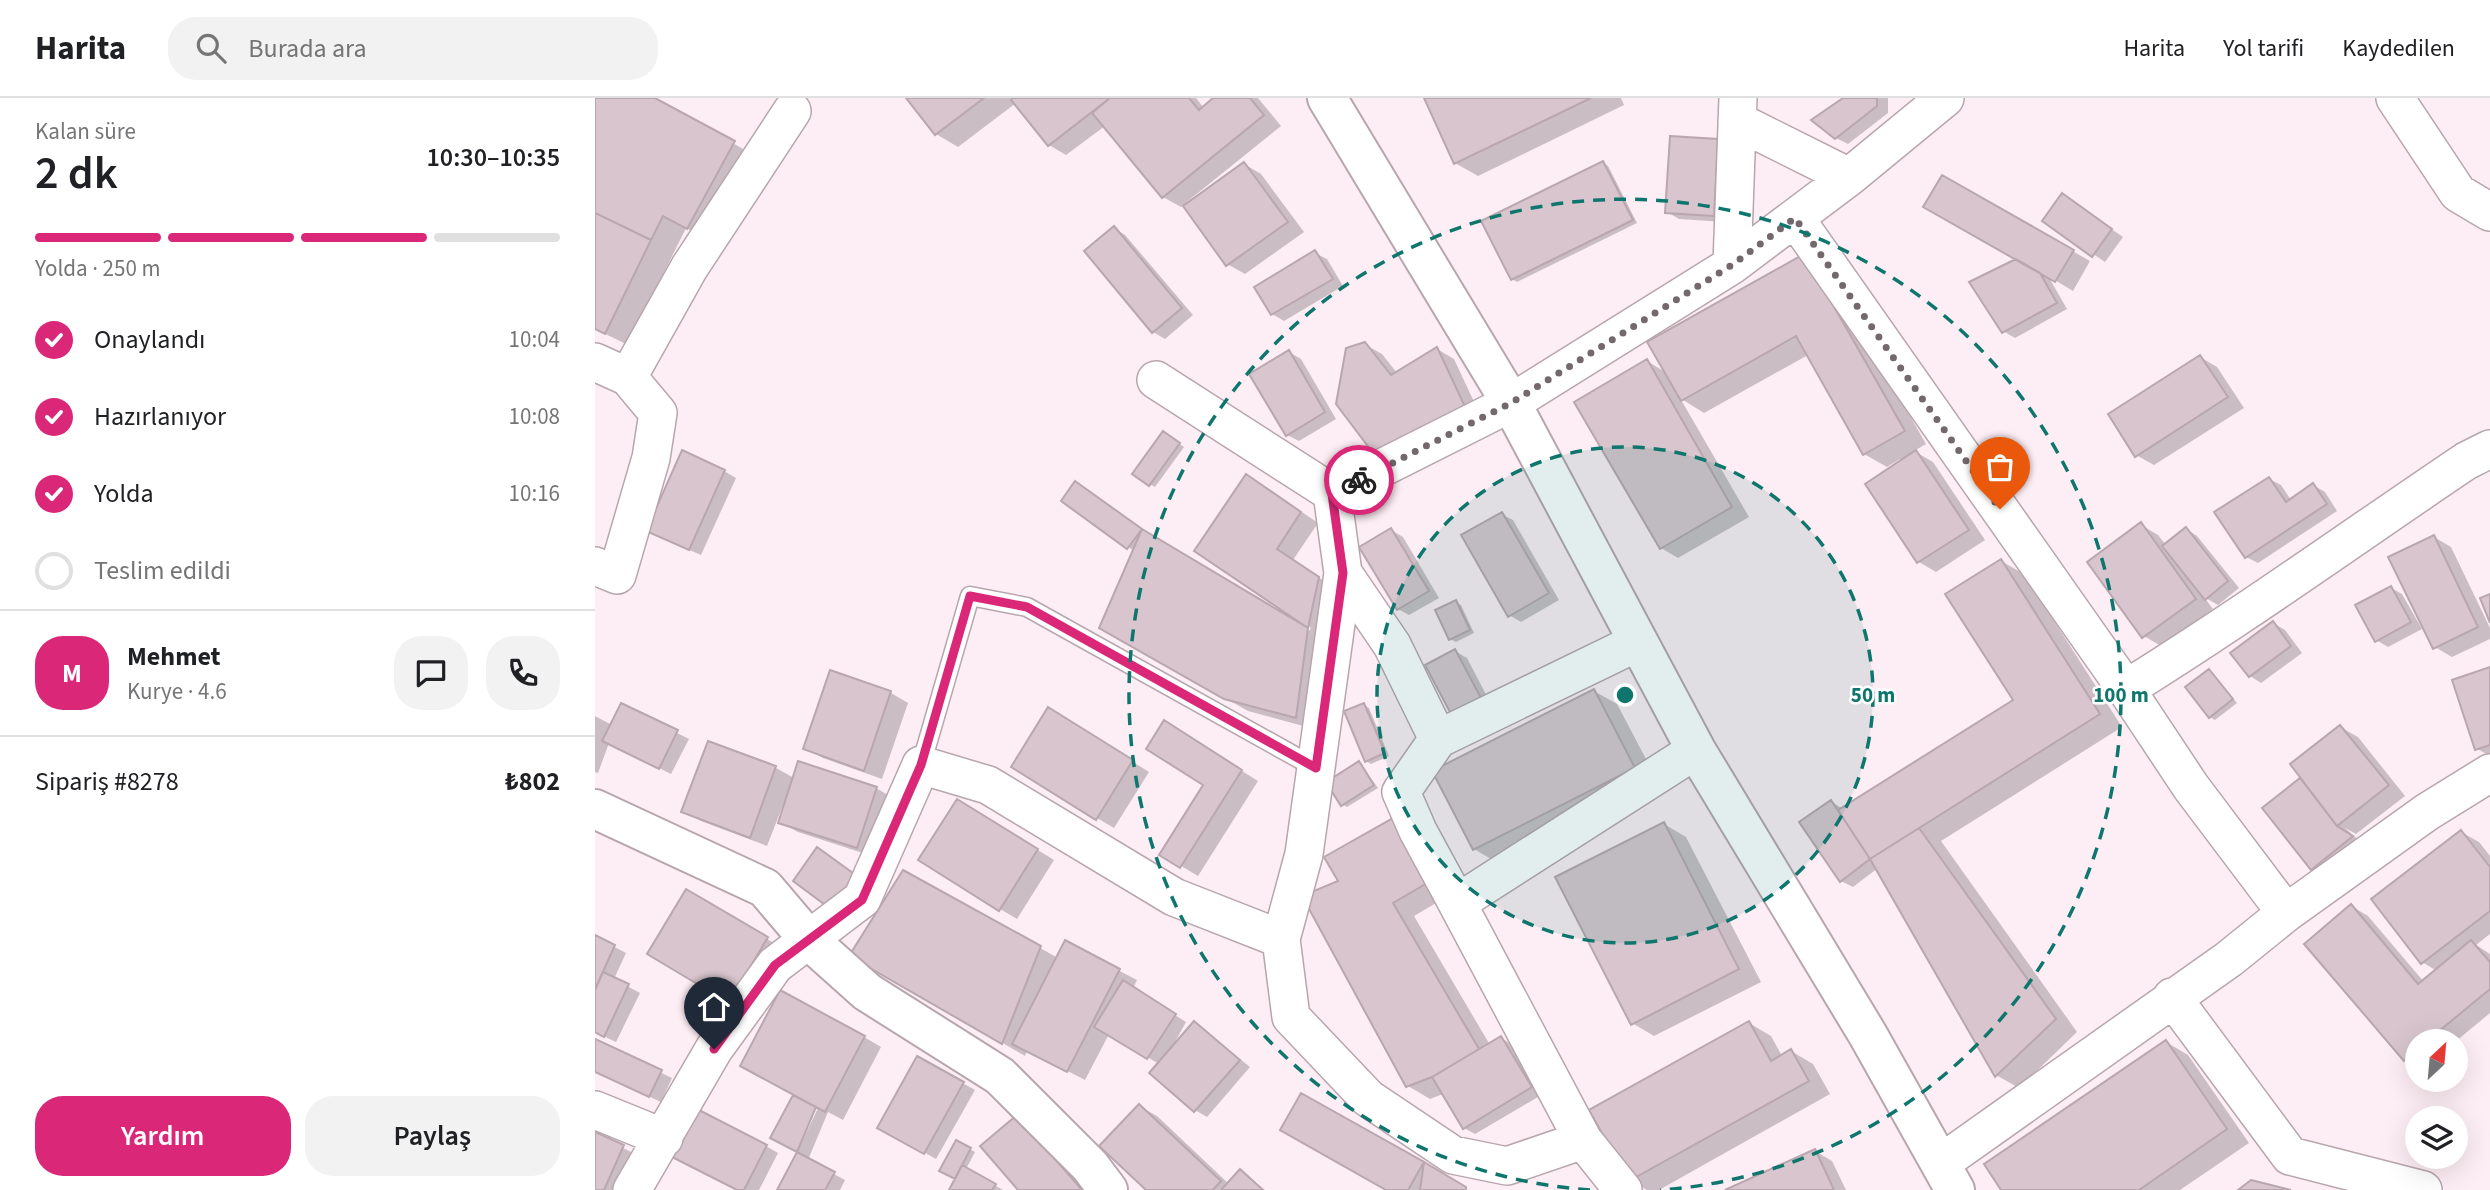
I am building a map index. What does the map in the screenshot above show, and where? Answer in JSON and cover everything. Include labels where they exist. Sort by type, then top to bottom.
[{"type":"main road","points":[[1327,98],[1511,403],[1696,750],[1948,1177]]},
{"type":"main road","points":[[595,809],[765,888],[810,941],[867,992],[1000,1076],[1090,1166],[1108,1190]]},
{"type":"street","points":[[1332,494],[1511,403],[1732,265],[1849,177],[1945,98]]},
{"type":"street","points":[[2395,98],[2458,193],[2490,212]]},
{"type":"street","points":[[628,377],[787,102]]},
{"type":"street","points":[[1732,265],[1738,110],[1849,177]]},
{"type":"street","points":[[1795,218],[2192,787],[2286,913]]},
{"type":"street","points":[[595,362],[628,377],[658,413],[650,458],[617,575],[595,566]]},
{"type":"street","points":[[1156,380],[1332,494],[1343,573],[1304,853],[1281,939],[1291,1017],[1368,1098],[1453,1155],[1507,1166],[1583,1140]]},
{"type":"street","points":[[2126,689],[2237,620],[2324,556],[2466,461],[2490,449]]},
{"type":"street","points":[[1343,573],[1392,645],[1438,739]]},
{"type":"street","points":[[1623,1190],[1583,1140],[1418,831],[1401,792],[1438,739],[1638,642]]},
{"type":"street","points":[[1457,903],[1696,750]]},
{"type":"street","points":[[632,1190],[714,1049],[775,965],[862,900],[921,765],[988,785],[1174,897],[1281,939]]},
{"type":"street","points":[[1948,1177],[2172,997],[2427,812],[2490,774]]},
{"type":"street","points":[[2172,997],[2290,1156],[2423,1190]]},
{"type":"street","points":[[595,1110],[664,1138]]},
{"type":"lane","points":[[921,765],[970,596],[1027,607],[1316,768]]},
{"type":"building","points":[[595,98],[655,98],[735,141],[687,229],[663,216],[651,240],[595,213]]},
{"type":"building","points":[[906,98],[984,98],[935,135]]},
{"type":"building","points":[[1110,98],[1048,146],[1011,100]]},
{"type":"building","points":[[1110,98],[1189,98],[1199,110],[1213,98],[1250,98],[1264,115],[1162,198],[1092,113]]},
{"type":"building","points":[[1424,98],[1591,98],[1454,164]]},
{"type":"building","points":[[1843,98],[1877,98],[1877,106],[1835,139],[1811,120]]},
{"type":"building","points":[[1670,136],[1718,139],[1714,216],[1665,213]]},
{"type":"building","points":[[1603,161],[1633,220],[1511,280],[1481,221]]},
{"type":"building","points":[[1244,162],[1288,222],[1226,266],[1183,206]]},
{"type":"building","points":[[1942,175],[2074,250],[2055,282],[1923,207]]},
{"type":"building","points":[[2062,193],[2112,229],[2092,257],[2042,221]]},
{"type":"building","points":[[595,213],[651,240],[605,334],[595,329]]},
{"type":"building","points":[[1114,226],[1182,308],[1152,333],[1084,251]]},
{"type":"building","points":[[1315,250],[1333,279],[1271,315],[1254,287]]},
{"type":"building","points":[[1804,254],[1905,431],[1863,455],[1796,336],[1681,401],[1647,342]]},
{"type":"building","points":[[2016,259],[2040,273],[2057,303],[2002,333],[1969,282]]},
{"type":"building","points":[[1365,342],[1391,375],[1437,347],[1467,411],[1373,453],[1336,404],[1346,348]]},
{"type":"building","points":[[1289,350],[1325,412],[1286,436],[1249,374]]},
{"type":"building","points":[[2200,355],[2228,397],[2135,457],[2108,414]]},
{"type":"building","points":[[1647,359],[1732,507],[1660,549],[1574,402]]},
{"type":"building","points":[[1163,431],[1180,443],[1149,486],[1132,474]]},
{"type":"building","points":[[682,450],[725,470],[689,550],[646,531]]},
{"type":"building","points":[[1916,450],[1969,530],[1917,563],[1865,484]]},
{"type":"building","points":[[1246,474],[1301,512],[1277,549],[1319,577],[1308,628],[1194,551]]},
{"type":"building","points":[[2269,477],[2286,502],[2313,483],[2327,504],[2245,558],[2214,512]]},
{"type":"building","points":[[1075,481],[1142,529],[1127,549],[1061,501]]},
{"type":"building","points":[[1502,512],[1549,593],[1508,617],[1461,535]]},
{"type":"building","points":[[2141,522],[2196,599],[2142,638],[2087,562]]},
{"type":"building","points":[[2186,527],[2228,581],[2205,600],[2162,546]]},
{"type":"building","points":[[1391,528],[1429,591],[1397,610],[1359,547]]},
{"type":"building","points":[[1142,529],[1308,628],[1296,718],[1224,699],[1099,628]]},
{"type":"building","points":[[2434,535],[2478,627],[2433,649],[2388,557]]},
{"type":"building","points":[[2001,559],[2100,714],[1870,859],[1838,810],[2013,700],[1945,594]]},
{"type":"building","points":[[2391,586],[2411,622],[2375,642],[2355,605]]},
{"type":"building","points":[[2490,594],[2490,623],[2480,598]]},
{"type":"building","points":[[1456,600],[1470,630],[1449,640],[1435,610]]},
{"type":"building","points":[[2273,621],[2291,646],[2249,677],[2230,653]]},
{"type":"building","points":[[1455,649],[1481,698],[1451,714],[1425,665]]},
{"type":"building","points":[[2490,667],[2490,745],[2475,750],[2452,680]]},
{"type":"building","points":[[2209,669],[2233,699],[2209,718],[2185,687]]},
{"type":"building","points":[[830,670],[891,691],[864,771],[803,749]]},
{"type":"building","points":[[1594,689],[1635,768],[1473,850],[1432,771]]},
{"type":"building","points":[[621,703],[678,730],[659,769],[602,741]]},
{"type":"building","points":[[1364,703],[1385,753],[1365,762],[1344,711]]},
{"type":"building","points":[[1048,707],[1133,760],[1096,820],[1011,767]]},
{"type":"building","points":[[1164,720],[1242,770],[1180,868],[1159,855],[1203,785],[1146,749]]},
{"type":"building","points":[[2340,725],[2389,785],[2337,826],[2290,764]]},
{"type":"building","points":[[708,741],[776,766],[750,838],[681,812]]},
{"type":"building","points":[[798,761],[877,787],[857,848],[778,823]]},
{"type":"building","points":[[1359,761],[1374,785],[1341,806],[1326,782]]},
{"type":"building","points":[[2300,778],[2337,826],[2353,836],[2311,870],[2262,808]]},
{"type":"building","points":[[957,799],[1038,849],[999,911],[918,860]]},
{"type":"building","points":[[1831,800],[1870,859],[1840,882],[1799,822]]},
{"type":"building","points":[[1395,817],[1427,883],[1393,903],[1479,1049],[1432,1077],[1406,1087],[1302,896],[1338,881],[1324,857]]},
{"type":"building","points":[[1664,822],[1739,969],[1631,1025],[1555,877]]},
{"type":"building","points":[[1919,828],[2056,1019],[1995,1077],[1870,859]]},
{"type":"building","points":[[2461,830],[2490,867],[2490,911],[2421,964],[2371,899]]},
{"type":"building","points":[[817,847],[857,876],[832,910],[793,881]]},
{"type":"building","points":[[903,870],[1041,946],[1002,1044],[849,956]]},
{"type":"building","points":[[686,889],[768,937],[729,1003],[647,954]]},
{"type":"building","points":[[2351,904],[2418,984],[2471,940],[2490,962],[2490,989],[2442,1029],[2405,1029],[2404,1061],[2304,944]]},
{"type":"building","points":[[595,935],[615,945],[596,987],[595,987]]},
{"type":"building","points":[[1065,940],[1120,969],[1067,1072],[1012,1044]]},
{"type":"building","points":[[603,972],[629,984],[604,1037],[595,1032],[595,990]]},
{"type":"building","points":[[1123,980],[1176,1014],[1147,1059],[1094,1027]]},
{"type":"building","points":[[780,990],[865,1036],[825,1112],[740,1066]]},
{"type":"building","points":[[1194,1021],[1240,1060],[1194,1112],[1149,1073]]},
{"type":"building","points":[[1749,1021],[1771,1061],[1791,1049],[1809,1081],[1629,1181],[1589,1110]]},
{"type":"building","points":[[1501,1036],[1532,1087],[1463,1129],[1432,1077]]},
{"type":"building","points":[[595,1039],[662,1070],[649,1097],[595,1072]]},
{"type":"building","points":[[2166,1040],[2227,1129],[2139,1190],[2001,1190],[1984,1164]]},
{"type":"building","points":[[917,1056],[964,1082],[924,1154],[877,1128]]},
{"type":"building","points":[[1301,1093],[1424,1162],[1408,1190],[1386,1190],[1280,1130]]},
{"type":"building","points":[[793,1095],[816,1107],[797,1152],[770,1138]]},
{"type":"building","points":[[1139,1104],[1221,1181],[1213,1190],[1146,1190],[1099,1146]]},
{"type":"building","points":[[697,1109],[767,1145],[744,1190],[737,1190],[672,1157]]},
{"type":"building","points":[[1017,1115],[1082,1190],[1018,1190],[980,1146]]},
{"type":"building","points":[[595,1132],[624,1145],[604,1190],[595,1190]]},
{"type":"building","points":[[956,1140],[971,1148],[955,1179],[939,1171]]},
{"type":"building","points":[[1815,1149],[1834,1190],[1725,1190]]},
{"type":"building","points":[[797,1152],[835,1172],[825,1190],[777,1190]]},
{"type":"building","points":[[1424,1162],[1466,1187],[1466,1190],[1420,1190]]},
{"type":"building","points":[[962,1165],[996,1184],[992,1190],[949,1190]]},
{"type":"building","points":[[1240,1169],[1263,1190],[1221,1190]]},
{"type":"building","points":[[2251,1180],[2291,1190],[2238,1190]]},
{"type":"way so far","points":[[1359,480],[1511,403],[1732,265],[1795,218],[2000,509]]},
{"type":"route","points":[[714,1049],[775,965],[862,900],[921,765],[970,596],[1027,607],[1316,768],[1343,573],[1332,494],[1359,480]]}]
